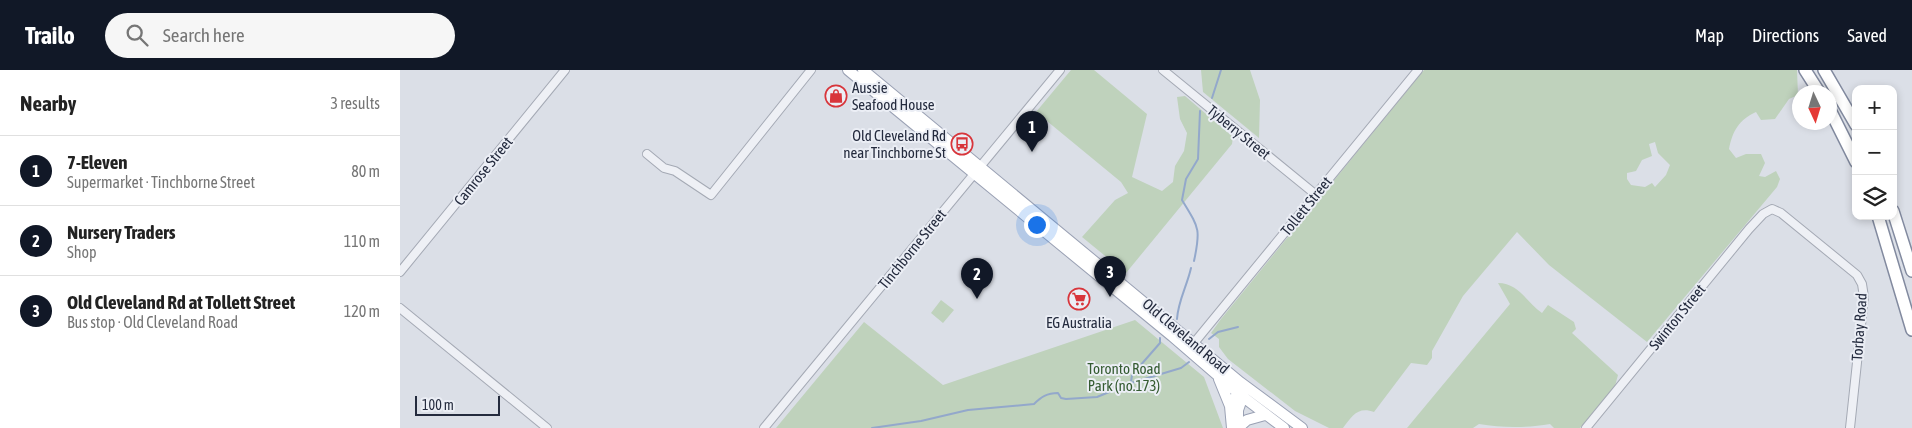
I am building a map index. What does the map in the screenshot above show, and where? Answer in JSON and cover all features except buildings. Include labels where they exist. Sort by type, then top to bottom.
[{"type":"highway","points":[[1805,70],[1815,85]]},
{"type":"highway","points":[[1824,70],[1852,118]]},
{"type":"highway","points":[[1837,124],[1852,154]]},
{"type":"highway","points":[[1879,220],[1912,330]]},
{"type":"highway","points":[[1896,220],[1912,271]]},
{"type":"main road","name":"Old Cleveland Road","points":[[848,70],[977,169],[1194,343],[1243,390],[1265,415],[1284,428]]},
{"type":"main road","name":"Old Cleveland Road","points":[[863,70],[1219,377],[1302,428]]},
{"type":"main road","points":[[1219,377],[1230,406],[1232,428]]},
{"type":"main road","points":[[1230,406],[1243,390]]},
{"type":"main road","points":[[1238,428],[1237,416],[1243,390]]},
{"type":"main road","points":[[1238,428],[1247,420],[1265,415]]},
{"type":"street","name":"Camrose Street","points":[[400,272],[565,70]]},
{"type":"street","points":[[648,154],[664,168],[675,171],[711,195],[811,70]]},
{"type":"street","name":"Tinchborne Street","points":[[764,428],[1060,70]]},
{"type":"street","name":"Tyberry Street","points":[[1163,70],[1315,194]]},
{"type":"street","name":"Tollett Street","points":[[1194,343],[1418,70]]},
{"type":"street","name":"Swinton Street","points":[[1586,428],[1749,229],[1763,214],[1772,209]]},
{"type":"street","name":"Torbay Road","points":[[1772,209],[1781,213],[1857,275],[1862,284],[1864,297],[1850,428]]},
{"type":"street","points":[[400,308],[547,428]]},
{"type":"green space","points":[[1071,70],[1094,70],[1147,114],[1132,177],[1162,191],[1173,182],[1175,166],[1184,151],[1187,133],[1180,119],[1177,97],[1185,96],[1233,137],[1232,144],[1126,273],[1082,237],[1115,200],[1128,193],[1121,182],[1036,112]]},
{"type":"green space","points":[[1201,70],[1250,70],[1260,100],[1259,138],[1203,92]]},
{"type":"green space","points":[[1424,70],[1797,70],[1798,85],[1792,85],[1792,98],[1789,99],[1775,119],[1761,120],[1756,112],[1745,118],[1735,131],[1729,149],[1736,158],[1746,154],[1761,154],[1765,163],[1759,176],[1765,177],[1776,171],[1780,179],[1777,187],[1647,342],[1549,265],[1517,232],[1463,296],[1432,351],[1432,358],[1427,365],[1411,363],[1374,412],[1364,410],[1356,413],[1343,428],[1329,428],[1295,411],[1228,359],[1219,347],[1219,339],[1211,333]],"holes":[[[1655,142],[1658,153],[1670,165],[1666,175],[1655,187],[1652,183],[1645,187],[1631,185],[1627,179],[1627,173],[1636,171],[1642,160],[1652,156],[1649,144]]]},
{"type":"green space","points":[[1498,283],[1512,286],[1542,313],[1548,305],[1574,322],[1576,329],[1572,333],[1618,375],[1615,386],[1580,428],[1554,428],[1550,424],[1515,427],[1479,424],[1473,428],[1407,428],[1510,304]]},
{"type":"green space","points":[[941,300],[954,310],[943,323],[931,313]]},
{"type":"green space","name":"Toronto Road Park (no.173)","points":[[1135,320],[1204,377],[1223,428],[776,428],[864,322],[943,385]]},
{"type":"waterway","points":[[1212,98],[1221,70]]},
{"type":"waterway","points":[[1194,261],[1198,235],[1197,229],[1182,200],[1186,179],[1198,159],[1200,111]]},
{"type":"waterway","points":[[1177,319],[1179,306],[1191,268]]},
{"type":"waterway","points":[[1209,339],[1218,332],[1238,327]]},
{"type":"waterway","points":[[1131,382],[1132,375],[1160,343],[1160,338]]},
{"type":"waterway","points":[[872,428],[921,421],[968,410],[1034,404],[1044,396],[1054,393],[1058,393],[1061,398],[1066,399],[1097,397],[1131,383],[1181,368],[1189,362]]},
{"type":"place","name":"Aussie Seafood House","points":[[836,96]]},
{"type":"place","name":"Old Cleveland Rd near Tinchborne St","points":[[962,144]]},
{"type":"place","name":"7-Eleven","points":[[1032,152]]},
{"type":"place","name":"Old Cleveland Rd at Tollett Street","points":[[1110,297]]},
{"type":"place","name":"Nursery Traders","points":[[977,299]]},
{"type":"place","name":"EG Australia","points":[[1079,299]]}]
